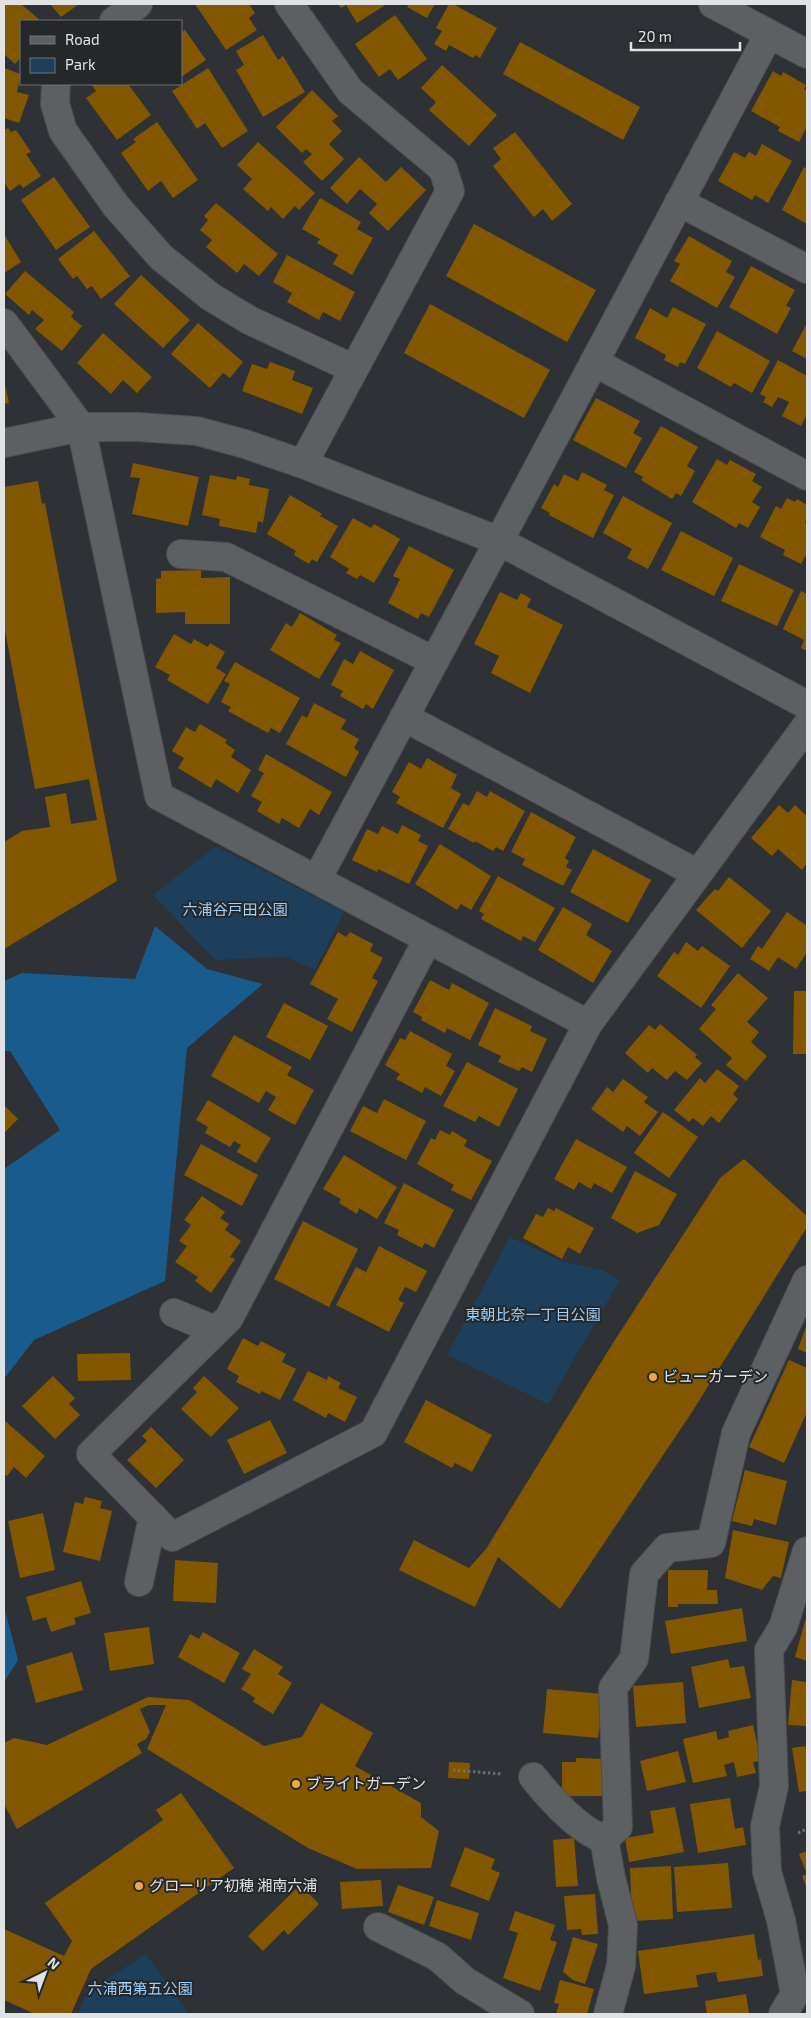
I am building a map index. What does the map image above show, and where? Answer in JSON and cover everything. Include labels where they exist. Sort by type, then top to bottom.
[{"type":"street","points":[[115,20],[138,4]]},
{"type":"street","points":[[289,4],[350,91],[443,169],[450,191],[303,464]]},
{"type":"street","points":[[713,4],[807,54]]},
{"type":"street","points":[[317,879],[769,34]]},
{"type":"street","points":[[56,85],[56,104],[63,131],[116,206],[161,257],[211,297],[249,320],[354,369]]},
{"type":"street","points":[[679,202],[807,269]]},
{"type":"street","points":[[7,331],[81,427],[160,796],[588,1024]]},
{"type":"street","points":[[594,362],[807,476]]},
{"type":"street","points":[[4,443],[81,427],[138,427],[197,431],[245,444],[303,464],[499,541],[807,705]]},
{"type":"street","points":[[182,554],[226,557],[434,661]]},
{"type":"street","points":[[404,717],[698,874]]},
{"type":"street","points":[[428,939],[229,1318],[91,1454],[172,1537],[373,1432],[588,1024],[807,725]]},
{"type":"street","points":[[604,1839],[618,1827],[613,1688],[634,1659],[644,1574],[668,1548],[711,1544],[736,1432],[807,1280]]},
{"type":"street","points":[[174,1312],[215,1330]]},
{"type":"street","points":[[140,1582],[153,1517]]},
{"type":"street","points":[[789,2013],[795,1994],[781,1920],[767,1872],[765,1846],[765,1826],[774,1786],[769,1650],[784,1626],[807,1551]]},
{"type":"street","points":[[533,1777],[545,1792],[592,1834],[604,1839]]},
{"type":"street","points":[[604,1839],[611,1878],[623,1925],[621,1966],[608,2014]]},
{"type":"street","points":[[378,1927],[438,1957],[465,1980],[520,2014]]},
{"type":"path","points":[[453,1770],[533,1777]]},
{"type":"green space","name":"六浦谷戸田公園","points":[[216,846],[344,912],[315,970],[286,957],[215,960],[153,895]]},
{"type":"green space","name":"東朝比奈一丁目公園","points":[[510,1237],[561,1261],[602,1270],[620,1280],[548,1404],[447,1355]]},
{"type":"green space","name":"六浦西第五公園","points":[[146,1954],[189,2014],[78,2014],[88,1991]]},
{"type":"shaded area","points":[[155,926],[207,969],[263,984],[187,1048],[165,1281],[34,1340],[4,1379],[4,1169],[60,1130],[10,1051],[4,1051],[4,981],[22,973],[135,979]]},
{"type":"shaded area","points":[[4,1606],[18,1660],[4,1682]]},
{"type":"building","points":[[5,4],[21,4],[40,20],[20,20],[20,58],[15,64],[4,54]]},
{"type":"building","points":[[50,4],[79,4],[61,17]]},
{"type":"building","points":[[195,4],[249,4],[255,13],[249,18],[257,30],[226,50]]},
{"type":"building","points":[[338,4],[387,4],[357,23],[346,5],[341,8]]},
{"type":"building","points":[[409,4],[435,4],[427,18],[407,7]]},
{"type":"building","points":[[449,4],[453,4],[497,28],[480,58],[475,55],[473,58],[449,45],[446,51],[434,44],[442,31],[436,28]]},
{"type":"building","points":[[395,15],[427,59],[398,80],[390,69],[379,77],[355,44]]},
{"type":"building","points":[[185,30],[206,60],[182,76],[182,32]]},
{"type":"building","points":[[263,35],[278,60],[283,56],[305,92],[263,117],[236,70],[244,65],[236,51]]},
{"type":"building","points":[[520,42],[640,107],[623,140],[503,74]]},
{"type":"building","points":[[442,65],[497,115],[469,146],[429,110],[436,102],[421,88]]},
{"type":"building","points":[[4,68],[20,74],[17,92],[29,95],[19,123],[4,118]]},
{"type":"building","points":[[208,68],[248,131],[222,148],[205,123],[197,129],[172,91]]},
{"type":"building","points":[[773,71],[781,76],[783,72],[806,85],[804,89],[807,91],[807,126],[799,142],[778,131],[780,127],[751,111]]},
{"type":"building","points":[[92,85],[129,85],[151,115],[117,140],[86,98],[96,91]]},
{"type":"building","points":[[312,90],[338,116],[332,121],[342,131],[329,144],[344,159],[322,181],[303,162],[312,154],[306,149],[302,153],[276,127]]},
{"type":"building","points":[[157,122],[198,180],[173,198],[161,181],[148,191],[121,153],[136,142],[133,139]]},
{"type":"building","points":[[8,128],[11,132],[16,130],[31,152],[26,154],[41,176],[23,188],[20,184],[10,191],[4,182],[4,130]]},
{"type":"building","points":[[515,132],[572,204],[552,221],[543,209],[534,217],[493,166],[501,159],[493,148]]},
{"type":"building","points":[[258,142],[315,193],[299,210],[295,206],[283,219],[271,207],[268,211],[243,189],[252,179],[237,165]]},
{"type":"building","points":[[762,144],[792,161],[768,203],[755,195],[752,200],[718,181],[734,152],[745,158],[749,152],[756,156]]},
{"type":"building","points":[[359,157],[386,182],[401,167],[426,190],[388,231],[369,213],[377,204],[360,189],[347,204],[330,188]]},
{"type":"building","points":[[804,167],[807,169],[807,224],[782,210]]},
{"type":"building","points":[[54,177],[90,227],[56,250],[21,200]]},
{"type":"building","points":[[320,198],[361,222],[357,229],[373,238],[352,275],[333,264],[338,255],[317,243],[320,239],[302,229]]},
{"type":"building","points":[[216,203],[278,254],[259,276],[244,264],[237,273],[206,247],[212,240],[200,230],[208,220],[204,216]]},
{"type":"building","points":[[474,224],[596,290],[567,342],[446,276]]},
{"type":"building","points":[[94,231],[130,276],[101,299],[92,286],[87,289],[77,276],[73,279],[58,259]]},
{"type":"building","points":[[4,234],[21,262],[4,273]]},
{"type":"building","points":[[689,236],[732,261],[726,272],[735,277],[717,308],[670,281],[680,264],[674,261]]},
{"type":"building","points":[[287,255],[355,292],[340,321],[323,312],[319,320],[287,302],[292,293],[273,282]]},
{"type":"building","points":[[751,266],[795,290],[786,306],[791,308],[777,334],[729,307]]},
{"type":"building","points":[[25,271],[74,312],[71,317],[82,326],[62,351],[35,329],[44,320],[32,310],[29,315],[5,294]]},
{"type":"building","points":[[141,275],[190,320],[163,348],[114,304]]},
{"type":"building","points":[[430,304],[550,370],[524,418],[404,353]]},
{"type":"building","points":[[673,307],[706,324],[685,364],[680,362],[678,367],[664,360],[666,355],[635,338],[650,308],[667,318]]},
{"type":"building","points":[[198,323],[243,362],[230,378],[223,373],[210,388],[171,354]]},
{"type":"building","points":[[807,323],[807,359],[792,351]]},
{"type":"building","points":[[717,331],[770,361],[752,393],[734,383],[731,387],[697,368]]},
{"type":"building","points":[[103,333],[152,377],[137,393],[123,380],[111,394],[77,363]]},
{"type":"building","points":[[778,360],[807,376],[807,414],[801,426],[782,416],[789,402],[778,397],[772,407],[763,402],[766,397],[760,394]]},
{"type":"building","points":[[270,362],[295,371],[292,380],[313,388],[302,414],[242,391],[252,364],[267,369]]},
{"type":"building","points":[[4,380],[9,403],[4,404]]},
{"type":"building","points":[[596,398],[640,421],[633,433],[642,438],[626,468],[573,440]]},
{"type":"building","points":[[661,426],[698,447],[687,466],[695,471],[681,496],[676,493],[672,499],[641,480],[643,477],[634,472]]},
{"type":"building","points":[[717,459],[727,465],[730,460],[756,474],[752,481],[762,487],[752,502],[760,507],[748,528],[739,523],[736,528],[692,502]]},
{"type":"building","points":[[133,463],[199,477],[188,526],[132,514],[140,478],[130,477]]},
{"type":"building","points":[[582,472],[607,485],[604,490],[614,495],[593,538],[549,515],[550,513],[541,508],[554,484],[558,487],[564,474],[578,481]]},
{"type":"building","points":[[210,475],[236,480],[237,476],[250,479],[249,485],[269,489],[263,523],[258,521],[256,533],[219,526],[220,519],[202,515]]},
{"type":"building","points":[[38,481],[42,504],[45,503],[117,881],[4,949],[4,842],[22,831],[50,827],[45,797],[66,793],[71,824],[97,820],[89,779],[35,789],[4,625],[4,487]]},
{"type":"building","points":[[290,495],[338,526],[317,562],[312,559],[309,564],[294,555],[296,551],[267,534]]},
{"type":"building","points":[[623,496],[672,523],[648,569],[627,558],[632,549],[603,533]]},
{"type":"building","points":[[787,498],[795,502],[797,499],[807,505],[805,523],[807,524],[807,553],[801,564],[783,555],[785,550],[760,537],[776,506],[781,509]]},
{"type":"building","points":[[353,518],[371,528],[374,524],[400,539],[374,583],[360,575],[357,579],[346,573],[349,569],[330,557]]},
{"type":"building","points":[[681,531],[733,558],[714,596],[661,570]]},
{"type":"building","points":[[409,546],[454,570],[429,617],[421,613],[418,619],[388,603],[400,579],[393,576]]},
{"type":"building","points":[[739,564],[794,590],[777,626],[721,601]]},
{"type":"building","points":[[201,570],[201,578],[230,577],[230,624],[185,624],[185,612],[156,613],[156,579],[161,578],[161,571]]},
{"type":"building","points":[[801,591],[807,594],[807,651],[801,648],[804,640],[783,629]]},
{"type":"building","points":[[500,592],[517,600],[521,593],[531,599],[527,607],[563,625],[530,693],[491,673],[499,656],[474,644]]},
{"type":"building","points":[[300,613],[337,635],[334,640],[341,643],[319,679],[270,650],[286,623],[292,627]]},
{"type":"building","points":[[174,634],[191,644],[194,639],[208,647],[210,643],[225,652],[216,668],[226,674],[208,704],[167,680],[170,675],[155,667]]},
{"type":"building","points":[[360,651],[394,670],[373,709],[366,704],[363,709],[340,696],[343,691],[331,685],[344,659],[353,664]]},
{"type":"building","points":[[235,662],[300,698],[280,733],[271,728],[268,733],[228,711],[231,707],[221,702],[230,684],[224,681]]},
{"type":"building","points":[[314,703],[346,720],[341,729],[359,739],[354,748],[359,752],[346,777],[286,744],[302,715],[307,718]]},
{"type":"building","points":[[200,724],[227,740],[225,743],[235,750],[231,757],[251,770],[238,793],[216,779],[211,788],[178,768],[184,758],[172,751],[186,727],[195,732]]},
{"type":"building","points":[[266,754],[332,792],[319,815],[310,809],[299,828],[282,818],[279,824],[257,811],[262,802],[251,796],[264,773],[258,770]]},
{"type":"building","points":[[427,758],[457,775],[451,788],[461,794],[443,828],[396,803],[400,797],[392,792],[409,762],[421,769]]},
{"type":"building","points":[[477,791],[487,797],[490,791],[525,811],[503,851],[496,847],[493,851],[448,829],[463,803],[469,806]]},
{"type":"building","points":[[779,805],[788,813],[795,805],[807,816],[807,863],[802,870],[778,849],[772,856],[751,838]]},
{"type":"building","points":[[531,812],[576,837],[565,858],[569,861],[566,867],[572,870],[563,886],[522,865],[525,859],[511,852]]},
{"type":"building","points":[[402,825],[421,835],[418,841],[428,846],[409,884],[378,869],[377,872],[352,860],[367,829],[378,834],[382,826],[398,834]]},
{"type":"building","points":[[440,844],[491,876],[471,910],[461,904],[457,910],[415,884]]},
{"type":"building","points":[[593,849],[651,880],[628,923],[570,892]]},
{"type":"building","points":[[498,876],[555,908],[535,942],[523,936],[521,941],[481,919],[484,914],[479,911]]},
{"type":"building","points":[[729,877],[771,911],[742,948],[696,910],[715,889],[718,891]]},
{"type":"building","points":[[563,907],[592,924],[586,935],[612,951],[593,983],[538,950]]},
{"type":"building","points":[[787,912],[807,926],[807,952],[796,969],[778,957],[769,971],[750,959],[758,946],[762,949]]},
{"type":"building","points":[[338,932],[346,937],[350,932],[373,944],[370,951],[383,958],[372,978],[378,981],[352,1032],[327,1019],[338,999],[310,984]]},
{"type":"building","points":[[686,942],[698,951],[702,946],[730,966],[701,1008],[657,976],[674,952],[678,955]]},
{"type":"building","points":[[738,973],[768,998],[747,1022],[759,1032],[751,1042],[767,1056],[746,1081],[726,1065],[732,1058],[699,1029],[716,1009],[711,1005]]},
{"type":"building","points":[[430,980],[449,990],[452,983],[489,1003],[470,1040],[447,1028],[445,1033],[421,1020],[422,1017],[413,1012]]},
{"type":"building","points":[[794,991],[807,991],[807,1054],[793,1054]]},
{"type":"building","points":[[284,1003],[328,1026],[310,1060],[266,1037]]},
{"type":"building","points":[[495,1008],[532,1026],[530,1031],[547,1039],[532,1072],[522,1067],[519,1071],[498,1062],[501,1056],[478,1045]]},
{"type":"building","points":[[660,1024],[697,1055],[695,1057],[702,1063],[687,1080],[675,1071],[667,1080],[652,1068],[648,1073],[625,1053],[649,1025],[655,1030]]},
{"type":"building","points":[[410,1031],[452,1054],[446,1066],[455,1071],[441,1096],[425,1087],[422,1093],[396,1079],[400,1074],[385,1065],[400,1038],[405,1040]]},
{"type":"building","points":[[234,1035],[292,1067],[287,1075],[314,1090],[295,1125],[268,1110],[276,1097],[266,1091],[259,1103],[211,1076]]},
{"type":"building","points":[[467,1062],[518,1089],[499,1127],[479,1116],[475,1122],[443,1106]]},
{"type":"building","points":[[717,1069],[739,1086],[733,1094],[738,1099],[719,1123],[711,1116],[703,1126],[693,1118],[689,1122],[674,1110],[700,1078],[705,1083]]},
{"type":"building","points":[[623,1079],[648,1097],[644,1102],[658,1112],[640,1136],[627,1126],[623,1132],[591,1109],[607,1087],[613,1092]]},
{"type":"building","points":[[384,1099],[426,1121],[406,1160],[350,1131],[363,1106],[377,1113]]},
{"type":"building","points":[[208,1100],[271,1138],[256,1163],[237,1152],[241,1145],[234,1141],[230,1147],[205,1133],[208,1127],[196,1120]]},
{"type":"building","points":[[4,1105],[18,1119],[4,1133]]},
{"type":"building","points":[[663,1112],[698,1137],[669,1178],[634,1153]]},
{"type":"building","points":[[440,1130],[450,1135],[452,1131],[467,1140],[464,1146],[492,1161],[471,1200],[451,1190],[454,1185],[417,1164],[431,1138],[435,1140]]},
{"type":"building","points":[[576,1139],[627,1167],[612,1193],[594,1183],[591,1189],[579,1182],[574,1190],[554,1179]]},
{"type":"building","points":[[201,1144],[258,1175],[242,1206],[184,1175]]},
{"type":"building","points":[[344,1155],[397,1187],[377,1219],[359,1208],[357,1214],[339,1203],[341,1199],[323,1189]]},
{"type":"building","name":"ビューガーデン","points":[[744,1159],[807,1216],[807,1227],[692,1412],[560,1609],[498,1557],[475,1607],[399,1570],[414,1540],[469,1568],[486,1549],[613,1343],[720,1178]]},
{"type":"building","points":[[635,1171],[677,1194],[659,1225],[637,1233],[611,1218]]},
{"type":"building","points":[[404,1183],[454,1210],[434,1248],[425,1243],[422,1248],[397,1235],[399,1230],[384,1223]]},
{"type":"building","points":[[202,1196],[225,1212],[220,1218],[229,1224],[225,1230],[241,1241],[230,1257],[235,1259],[211,1293],[195,1281],[198,1277],[175,1262],[187,1246],[179,1241],[191,1225],[184,1220]]},
{"type":"building","points":[[548,1208],[554,1211],[556,1208],[594,1228],[580,1254],[568,1247],[562,1259],[523,1238],[536,1214],[543,1217]]},
{"type":"building","points":[[303,1221],[358,1249],[329,1307],[274,1279]]},
{"type":"building","points":[[379,1246],[427,1271],[416,1292],[405,1287],[398,1300],[404,1303],[389,1332],[336,1305],[356,1267],[366,1272]]},
{"type":"building","points":[[807,1324],[807,1353],[798,1349]]},
{"type":"building","points":[[243,1338],[258,1346],[261,1341],[286,1354],[282,1362],[296,1369],[280,1400],[261,1391],[260,1394],[236,1382],[239,1376],[227,1369]]},
{"type":"building","points":[[130,1353],[131,1380],[78,1381],[77,1354]]},
{"type":"building","points":[[789,1360],[807,1368],[807,1412],[784,1463],[749,1447]]},
{"type":"building","points":[[308,1371],[327,1380],[328,1376],[341,1383],[338,1388],[357,1397],[345,1422],[328,1413],[326,1418],[293,1400]]},
{"type":"building","points":[[53,1376],[75,1398],[69,1404],[80,1415],[55,1439],[22,1406]]},
{"type":"building","points":[[204,1376],[239,1408],[211,1437],[181,1409],[197,1392],[193,1388]]},
{"type":"building","points":[[426,1400],[492,1435],[472,1472],[455,1463],[452,1468],[404,1442]]},
{"type":"building","points":[[4,1420],[45,1456],[26,1478],[14,1467],[7,1476],[4,1473]]},
{"type":"building","points":[[270,1420],[287,1453],[244,1474],[227,1440]]},
{"type":"building","points":[[151,1427],[184,1460],[156,1488],[127,1460],[147,1441],[142,1436]]},
{"type":"building","points":[[745,1470],[787,1481],[776,1525],[754,1519],[752,1526],[732,1521]]},
{"type":"building","points":[[85,1497],[102,1501],[100,1508],[112,1511],[100,1561],[63,1552],[75,1502],[83,1504]]},
{"type":"building","points":[[43,1513],[55,1570],[20,1578],[8,1521]]},
{"type":"building","points":[[733,1530],[789,1542],[781,1578],[773,1576],[762,1590],[725,1578]]},
{"type":"building","points":[[175,1560],[218,1563],[216,1603],[173,1601]]},
{"type":"building","points":[[668,1570],[708,1570],[707,1590],[717,1590],[718,1604],[678,1604],[678,1607],[668,1607]]},
{"type":"building","points":[[81,1581],[91,1613],[74,1618],[76,1624],[51,1632],[46,1617],[33,1621],[26,1597]]},
{"type":"building","points":[[742,1608],[747,1641],[671,1654],[665,1621]]},
{"type":"building","points":[[807,1614],[807,1661],[795,1657]]},
{"type":"building","points":[[149,1627],[154,1664],[110,1671],[104,1633]]},
{"type":"building","points":[[203,1632],[240,1653],[224,1683],[178,1657],[190,1634],[199,1639]]},
{"type":"building","points":[[254,1649],[283,1667],[278,1674],[292,1683],[273,1714],[253,1702],[255,1698],[241,1689],[251,1674],[242,1669]]},
{"type":"building","points":[[72,1652],[83,1690],[36,1703],[26,1666]]},
{"type":"building","points":[[728,1659],[730,1668],[744,1666],[751,1698],[699,1708],[691,1667]]},
{"type":"building","points":[[792,1680],[807,1682],[807,1726],[788,1725]]},
{"type":"building","points":[[683,1682],[686,1723],[636,1727],[633,1686]]},
{"type":"building","points":[[547,1689],[603,1694],[598,1738],[543,1733]]},
{"type":"building","name":"ブライトガーデン","points":[[148,1697],[189,1700],[264,1746],[302,1737],[321,1703],[373,1733],[355,1766],[421,1803],[421,1817],[439,1831],[431,1868],[357,1869],[308,1848],[147,1749],[166,1705],[149,1705],[140,1709],[150,1732],[146,1739],[137,1744],[142,1753],[17,1829],[4,1804],[4,1743],[14,1738],[47,1745]]},
{"type":"building","points":[[753,1725],[761,1761],[753,1762],[756,1773],[737,1777],[734,1762],[724,1765],[727,1776],[693,1783],[683,1739],[716,1731],[718,1740],[729,1737],[728,1731]]},
{"type":"building","points":[[805,1746],[807,1752],[807,1791],[799,1792],[792,1748]]},
{"type":"building","points":[[678,1751],[686,1782],[647,1791],[640,1761]]},
{"type":"building","points":[[576,1758],[608,1759],[608,1796],[562,1796],[562,1762],[576,1762]]},
{"type":"building","points":[[449,1762],[470,1763],[469,1779],[448,1778]]},
{"type":"building","name":"グローリア初穂 湘南六浦","points":[[181,1793],[234,1868],[91,1969],[71,2014],[35,2014],[4,2000],[4,1929],[64,1956],[72,1941],[45,1903],[163,1820],[156,1810]]},
{"type":"building","points":[[730,1798],[735,1829],[743,1827],[746,1845],[698,1853],[690,1804]]},
{"type":"building","points":[[675,1807],[684,1852],[629,1862],[625,1838],[654,1833],[650,1811]]},
{"type":"building","points":[[574,1838],[578,1886],[556,1887],[553,1840]]},
{"type":"building","points":[[465,1847],[495,1859],[491,1869],[500,1873],[489,1901],[450,1886]]},
{"type":"building","points":[[807,1851],[807,1874],[799,1854]]},
{"type":"building","points":[[728,1863],[732,1908],[677,1912],[674,1867]]},
{"type":"building","points":[[671,1866],[673,1919],[632,1921],[630,1868]]},
{"type":"building","points":[[807,1874],[807,1889],[802,1876]]},
{"type":"building","points":[[381,1880],[383,1906],[342,1909],[340,1882]]},
{"type":"building","points":[[300,1885],[319,1904],[288,1935],[284,1930],[263,1951],[248,1936]]},
{"type":"building","points":[[398,1885],[434,1897],[424,1925],[388,1912]]},
{"type":"building","points":[[595,1894],[598,1934],[582,1935],[581,1929],[567,1930],[564,1896]]},
{"type":"building","points":[[437,1900],[479,1913],[471,1940],[429,1926]]},
{"type":"building","points":[[515,1911],[555,1925],[550,1940],[557,1942],[540,1991],[503,1978],[518,1933],[509,1930]]},
{"type":"building","points":[[754,1934],[758,1960],[761,1959],[763,1976],[718,1982],[716,1972],[696,1975],[698,1987],[644,1994],[638,1951]]},
{"type":"building","points":[[573,1937],[598,1944],[585,1984],[573,1980],[563,1972]]},
{"type":"building","points":[[560,1980],[594,1989],[587,2014],[556,2014],[559,2004],[554,2003]]},
{"type":"building","points":[[746,1994],[749,2014],[707,2014],[705,2001]]},
{"type":"place","name":"ビューガーデン","points":[[653,1377]]},
{"type":"place","name":"ブライトガーデン","points":[[296,1784]]},
{"type":"place","name":"グローリア初穂 湘南六浦","points":[[139,1886]]}]
